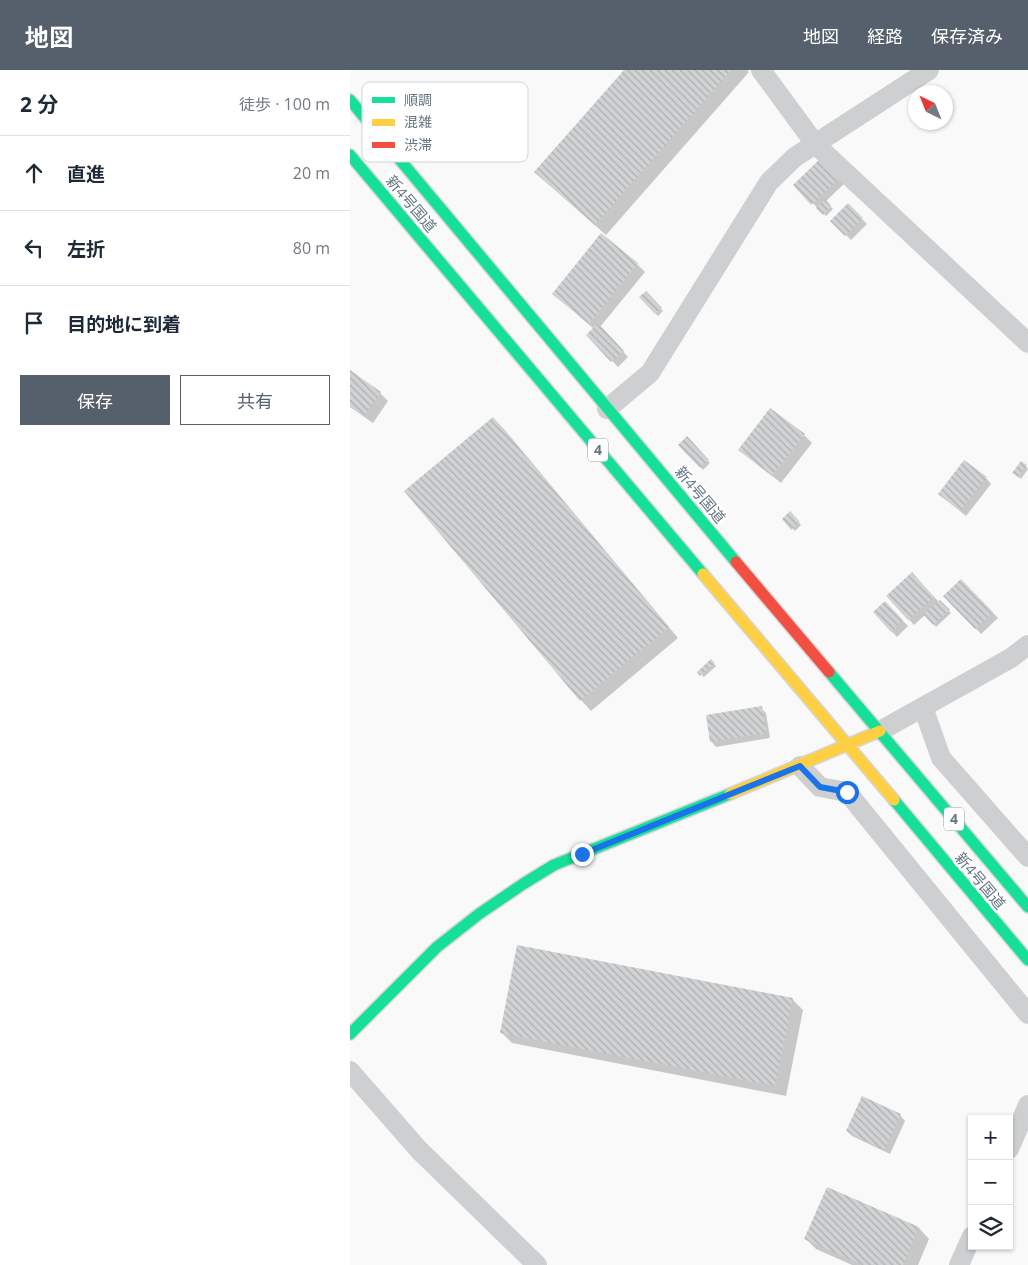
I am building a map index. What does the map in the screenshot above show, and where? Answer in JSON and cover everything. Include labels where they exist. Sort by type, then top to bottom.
[{"type":"main road","name":"新4号国道","points":[[350,100],[362,114]]},
{"type":"main road","name":"新4号国道","points":[[350,155],[1028,960]]},
{"type":"main road","name":"新4号国道","points":[[402,162],[607,409],[1028,907]]},
{"type":"main road","points":[[350,1034],[438,947],[517,886],[554,866],[800,766],[880,731]]},
{"type":"street","points":[[761,70],[816,145],[1028,343]]},
{"type":"street","points":[[607,409],[650,373],[769,182],[795,158],[929,70]]},
{"type":"street","points":[[880,731],[1011,658],[1028,645]]},
{"type":"street","points":[[923,707],[941,758],[1028,857]]},
{"type":"street","points":[[800,766],[820,787],[847,792],[1028,1014]]},
{"type":"street","points":[[350,1071],[419,1150],[537,1265]]},
{"type":"street","points":[[1013,1139],[1028,1105]]},
{"type":"street","points":[[959,1265],[968,1245]]},
{"type":"building","points":[[624,70],[731,70],[595,225],[534,172]]},
{"type":"building","points":[[822,157],[841,177],[811,205],[793,185]]},
{"type":"building","points":[[825,199],[831,206],[823,215],[816,208]]},
{"type":"building","points":[[848,203],[863,218],[845,236],[830,221]]},
{"type":"building","points":[[601,233],[638,263],[589,324],[552,294]]},
{"type":"building","points":[[646,291],[662,308],[655,314],[639,297]]},
{"type":"building","points":[[598,323],[624,351],[611,362],[586,335]]},
{"type":"building","points":[[350,370],[381,392],[364,416],[350,406]]},
{"type":"building","points":[[770,408],[805,434],[772,476],[738,450]]},
{"type":"building","points":[[493,417],[669,627],[580,701],[404,491]]},
{"type":"building","points":[[687,436],[709,460],[700,468],[678,445]]},
{"type":"building","points":[[964,460],[987,477],[960,511],[938,494]]},
{"type":"building","points":[[1021,461],[1027,465],[1018,477],[1012,473]]},
{"type":"building","points":[[790,511],[800,522],[791,530],[782,519]]},
{"type":"building","points":[[912,572],[934,597],[908,620],[886,596]]},
{"type":"building","points":[[961,579],[993,612],[975,629],[943,596]]},
{"type":"building","points":[[940,600],[950,610],[933,625],[923,614]]},
{"type":"building","points":[[885,601],[903,620],[891,632],[873,612]]},
{"type":"building","points":[[711,659],[715,663],[700,676],[697,672]]},
{"type":"building","points":[[762,706],[766,733],[710,742],[706,715]]},
{"type":"building","points":[[517,945],[793,998],[775,1086],[500,1033]]},
{"type":"building","points":[[862,1096],[901,1114],[884,1150],[846,1131]]},
{"type":"building","points":[[827,1187],[919,1227],[903,1265],[863,1265],[804,1239]]},
{"type":"traffic: fast","points":[[350,100],[362,114]]},
{"type":"traffic: fast","points":[[350,155],[703,574]]},
{"type":"traffic: fast","points":[[402,162],[736,562]]},
{"type":"traffic: fast","points":[[829,672],[1028,907]]},
{"type":"traffic: fast","points":[[350,1034],[437,947],[479,914],[523,884],[554,865],[730,794]]},
{"type":"traffic: fast","points":[[894,800],[1028,960]]},
{"type":"traffic: slow","points":[[703,574],[894,800]]},
{"type":"traffic: slow","points":[[730,794],[880,731]]},
{"type":"traffic: jam","points":[[736,562],[829,672]]},
{"type":"route","points":[[582,854],[800,766],[820,787],[847,792]]}]
